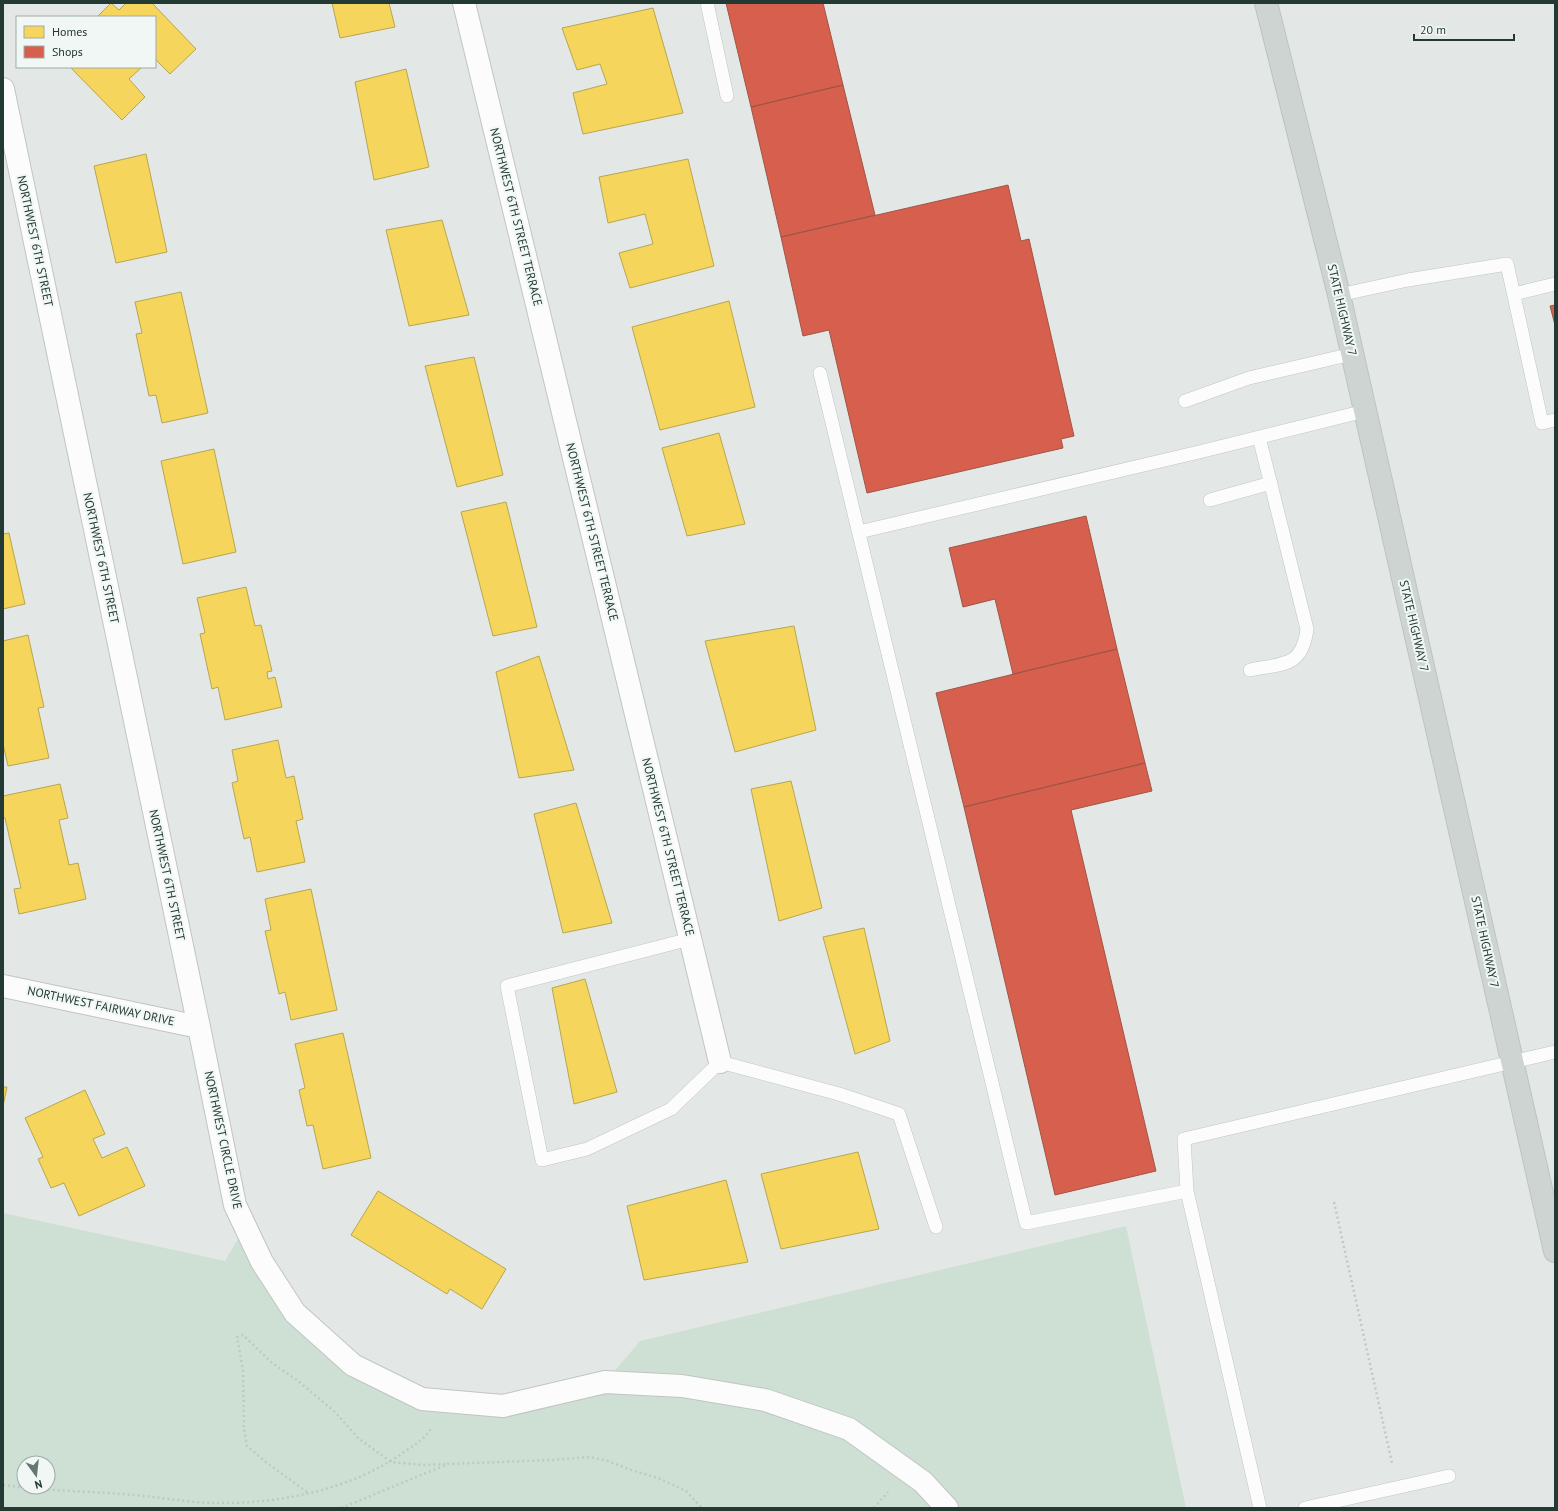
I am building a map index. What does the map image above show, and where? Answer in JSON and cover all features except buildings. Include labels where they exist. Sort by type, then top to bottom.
[{"type":"main road","name":"STATE HIGHWAY 7","points":[[1266,3],[1339,294],[1555,1251]]},
{"type":"street","name":"NORTHWEST 6TH STREET TERRACE","points":[[464,3],[720,1062]]},
{"type":"street","name":"NORTHWEST 6TH STREET","points":[[3,89],[199,1027]]},
{"type":"street","name":"NORTHWEST FAIRWAY DRIVE","points":[[3,986],[199,1027]]},
{"type":"street","name":"NORTHWEST CIRCLE DRIVE","points":[[199,1027],[235,1205],[262,1262],[295,1313],[353,1365],[422,1399],[453,1402],[503,1406],[605,1382],[682,1386],[765,1400],[849,1429],[922,1482],[947,1508]]},
{"type":"lane","points":[[707,3],[727,96]]},
{"type":"lane","points":[[1339,294],[1408,280],[1507,264],[1542,423],[1555,420]]},
{"type":"lane","points":[[1514,294],[1555,284]]},
{"type":"lane","points":[[1185,401],[1249,378],[1352,354]]},
{"type":"lane","points":[[820,373],[1026,1223],[1187,1191]]},
{"type":"lane","points":[[859,532],[1199,452],[1365,411]]},
{"type":"lane","points":[[1250,670],[1288,662],[1295,658],[1302,652],[1306,641],[1307,629],[1259,437]]},
{"type":"lane","points":[[1210,500],[1271,483]]},
{"type":"lane","points":[[690,939],[508,986],[542,1160],[587,1148],[671,1109],[720,1062],[839,1094],[900,1114],[936,1227]]},
{"type":"lane","points":[[1260,1508],[1187,1191],[1184,1140],[1555,1052]]},
{"type":"lane","points":[[1304,1508],[1449,1476]]},
{"type":"path","points":[[1334,1202],[1397,1487]]},
{"type":"path","points":[[308,1493],[267,1463],[248,1446],[244,1429],[243,1370],[237,1337],[243,1335],[272,1363],[297,1380],[335,1412],[358,1438],[391,1462],[423,1465],[590,1457],[608,1461],[658,1478],[686,1492],[702,1508]]},
{"type":"path","points":[[3,1485],[216,1503],[273,1500],[308,1493],[357,1479],[391,1462],[424,1438],[453,1402]]},
{"type":"path","points":[[341,1508],[448,1464]]},
{"type":"green space","points":[[3,1213],[225,1261],[245,1227],[295,1313],[422,1399],[503,1406],[605,1382],[640,1341],[1126,1226],[1186,1508],[3,1508]]}]
